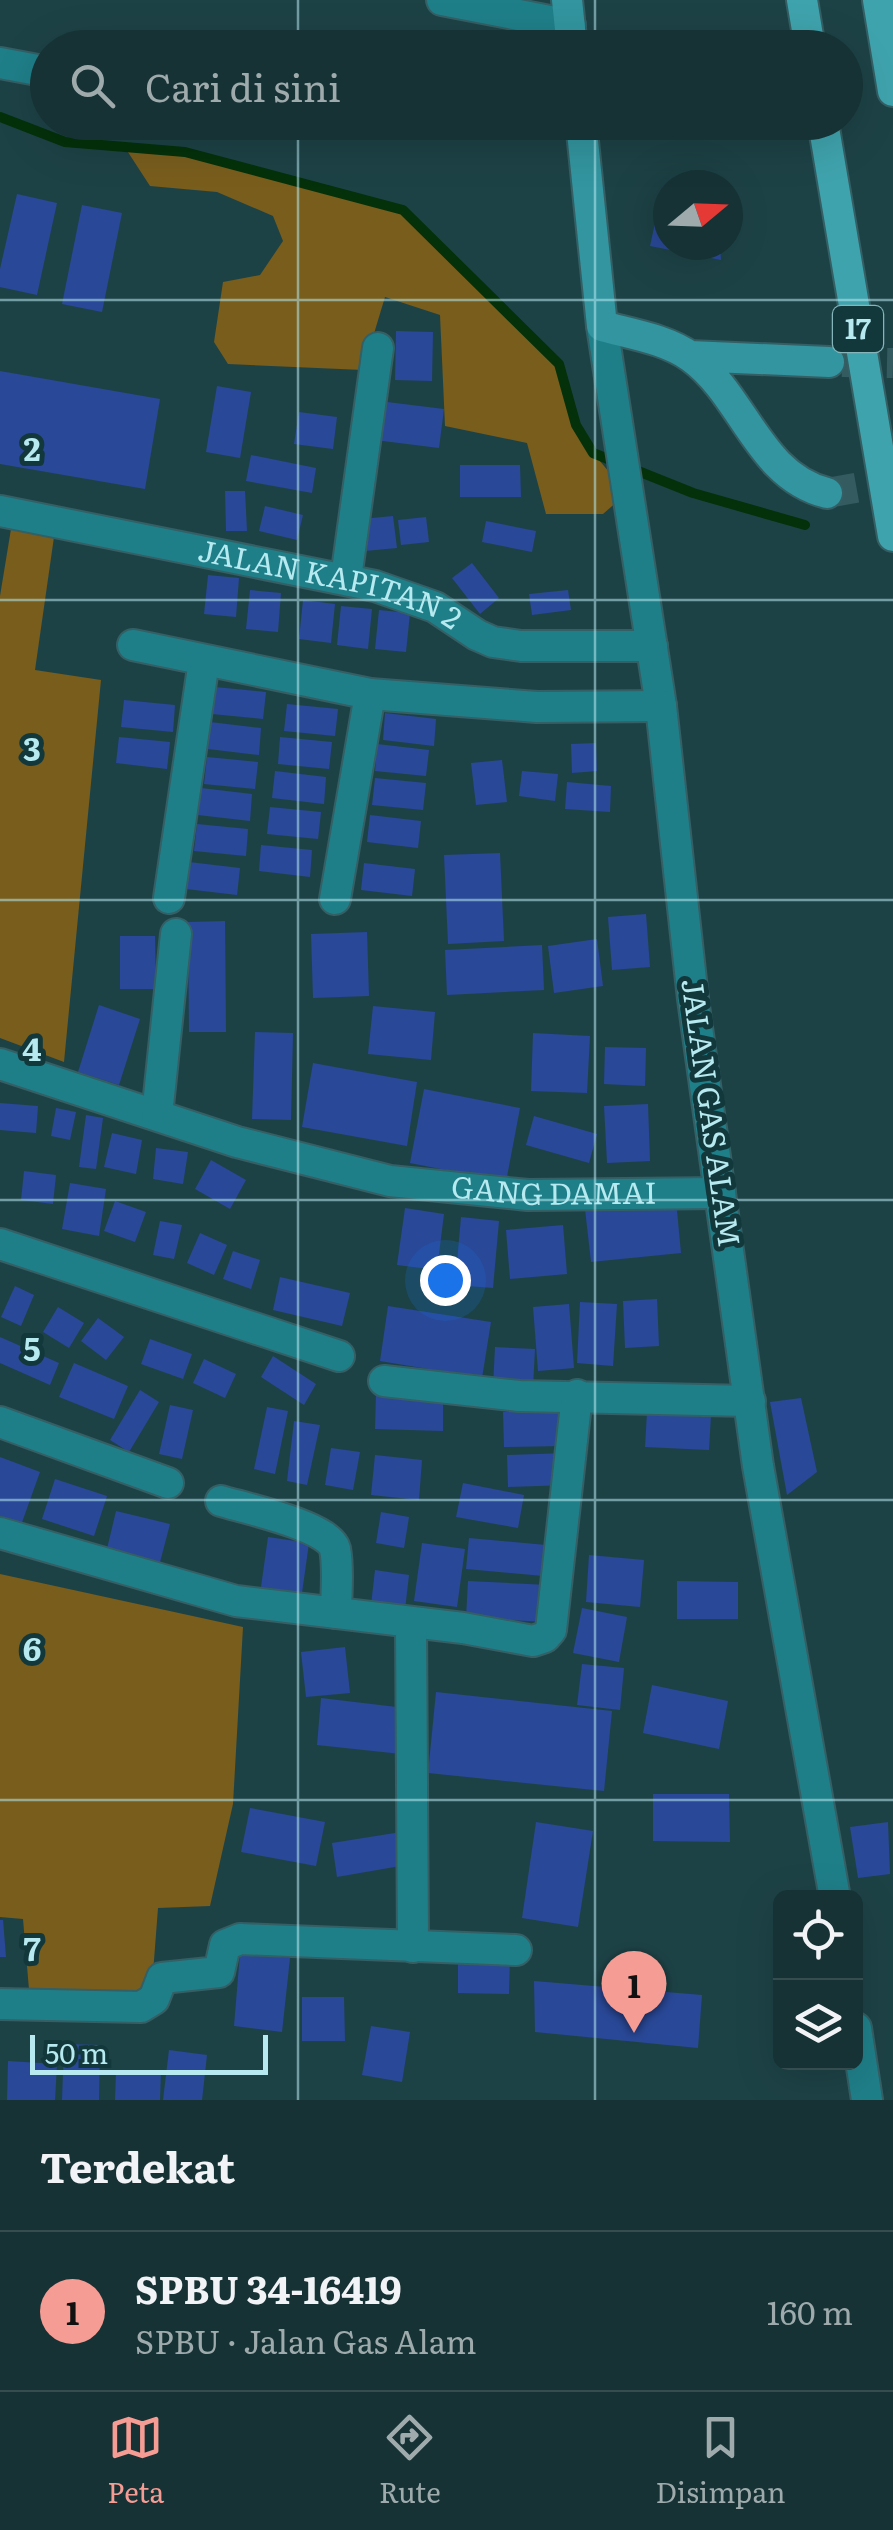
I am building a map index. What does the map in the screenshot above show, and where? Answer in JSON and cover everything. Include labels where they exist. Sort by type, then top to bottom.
[{"type":"highway","points":[[802,0],[807,30]]},
{"type":"highway","points":[[878,0],[893,91]]},
{"type":"highway","name":"17","points":[[826,140],[893,536]]},
{"type":"main road","name":"JALAN GAS ALAM","points":[[583,140],[602,326]]},
{"type":"main road","points":[[602,326],[649,338],[690,356],[714,378],[776,462],[792,478],[826,493]]},
{"type":"main road","points":[[690,356],[828,362]]},
{"type":"street","points":[[442,0],[570,24]]},
{"type":"street","points":[[0,64],[30,69]]},
{"type":"street","name":"JALAN GAS ALAM","points":[[602,326],[661,706],[693,999],[774,1565],[834,1890]]},
{"type":"street","points":[[346,578],[378,348]]},
{"type":"street","name":"JALAN KAPITAN 2","points":[[0,511],[346,578],[435,607],[493,642],[521,646],[652,646]]},
{"type":"street","points":[[133,645],[370,694],[537,706],[661,706]]},
{"type":"street","points":[[169,898],[204,661]]},
{"type":"street","points":[[335,899],[370,694]]},
{"type":"street","points":[[157,1115],[176,934]]},
{"type":"street","name":"GANG DAMAI","points":[[0,1064],[237,1142],[390,1181],[528,1196],[720,1192]]},
{"type":"street","points":[[0,1244],[339,1356]]},
{"type":"street","points":[[384,1382],[518,1396],[750,1400]]},
{"type":"street","points":[[0,1533],[236,1601],[533,1641],[549,1634],[566,1512],[576,1396]]},
{"type":"street","points":[[0,1422],[168,1484]]},
{"type":"street","points":[[221,1501],[330,1539],[335,1549],[336,1613]]},
{"type":"street","points":[[411,1622],[413,1947]]},
{"type":"street","points":[[0,2004],[140,2007],[154,1999],[162,1978],[219,1972],[223,1966],[222,1951],[232,1940],[516,1950]]},
{"type":"street","points":[[862,2070],[867,2100]]},
{"type":"shaded area","points":[[124,146],[185,152],[403,210],[559,364],[577,425],[593,453],[627,493],[603,514],[546,514],[527,443],[445,426],[440,315],[385,297],[363,370],[228,364],[214,342],[223,282],[260,275],[283,241],[273,216],[217,192],[150,186]]},
{"type":"shaded area","points":[[11,529],[54,537],[35,670],[101,680],[64,1062],[0,1038],[0,596]]},
{"type":"shaded area","points":[[0,1574],[243,1627],[233,1804],[210,1906],[158,1908],[150,2012],[31,2013],[23,1919],[0,1917]]},
{"type":"building","points":[[17,194],[57,203],[37,295],[0,287],[0,269]]},
{"type":"building","points":[[82,205],[122,213],[102,312],[62,304]]},
{"type":"building","points":[[396,331],[433,332],[432,381],[395,380]]},
{"type":"building","points":[[0,371],[160,399],[145,489],[0,464]]},
{"type":"building","points":[[217,386],[251,392],[240,458],[206,452]]},
{"type":"building","points":[[379,401],[444,409],[439,448],[375,440]]},
{"type":"building","points":[[299,412],[337,417],[333,449],[294,444]]},
{"type":"building","points":[[251,455],[316,468],[312,493],[246,481]]},
{"type":"building","points":[[460,465],[520,465],[521,497],[460,497]]},
{"type":"building","points":[[225,491],[245,491],[247,531],[226,531]]},
{"type":"building","points":[[265,506],[303,515],[297,540],[259,531]]},
{"type":"building","points":[[393,516],[397,548],[365,551],[361,519]]},
{"type":"building","points":[[426,517],[429,542],[401,545],[398,520]]},
{"type":"building","points":[[486,521],[536,531],[532,552],[482,542]]},
{"type":"building","points":[[472,563],[499,598],[480,614],[452,578]]},
{"type":"building","points":[[208,575],[239,578],[236,617],[204,614]]},
{"type":"building","points":[[250,590],[281,593],[278,632],[246,629]]},
{"type":"building","points":[[568,590],[571,610],[532,615],[529,594]]},
{"type":"building","points":[[303,600],[335,604],[331,643],[299,639]]},
{"type":"building","points":[[341,606],[372,609],[368,649],[337,645]]},
{"type":"building","points":[[379,610],[410,613],[406,652],[375,649]]},
{"type":"building","points":[[215,687],[266,692],[263,719],[212,714]]},
{"type":"building","points":[[124,700],[175,705],[173,732],[121,727]]},
{"type":"building","points":[[287,704],[338,709],[335,736],[284,731]]},
{"type":"building","points":[[385,713],[436,719],[434,746],[383,740]]},
{"type":"building","points":[[210,722],[261,728],[259,755],[208,749]]},
{"type":"building","points":[[119,737],[170,742],[167,769],[116,763]]},
{"type":"building","points":[[280,737],[332,742],[329,769],[278,764]]},
{"type":"building","points":[[596,743],[597,771],[572,773],[571,744]]},
{"type":"building","points":[[377,744],[429,750],[426,776],[375,771]]},
{"type":"building","points":[[207,757],[258,762],[255,789],[204,784]]},
{"type":"building","points":[[502,760],[507,802],[476,805],[471,763]]},
{"type":"building","points":[[275,771],[326,777],[324,804],[272,798]]},
{"type":"building","points":[[522,771],[558,774],[555,801],[519,796]]},
{"type":"building","points":[[375,778],[426,783],[423,810],[372,805]]},
{"type":"building","points":[[567,782],[611,786],[610,812],[565,809]]},
{"type":"building","points":[[201,788],[252,794],[250,821],[198,815]]},
{"type":"building","points":[[270,807],[321,812],[318,839],[267,834]]},
{"type":"building","points":[[370,815],[421,821],[418,848],[367,842]]},
{"type":"building","points":[[197,824],[248,829],[246,856],[194,851]]},
{"type":"building","points":[[261,845],[312,850],[310,877],[259,871]]},
{"type":"building","points":[[500,853],[504,941],[448,944],[444,855]]},
{"type":"building","points":[[189,862],[240,868],[237,895],[186,889]]},
{"type":"building","points":[[364,863],[415,869],[412,896],[361,890]]},
{"type":"building","points":[[646,914],[650,967],[612,970],[608,917]]},
{"type":"building","points":[[225,921],[226,1032],[189,1032],[188,922]]},
{"type":"building","points":[[367,932],[369,996],[313,998],[311,934]]},
{"type":"building","points":[[120,936],[155,936],[156,989],[120,989]]},
{"type":"building","points":[[597,939],[603,986],[554,993],[548,946]]},
{"type":"building","points":[[542,945],[544,990],[447,995],[445,950]]},
{"type":"building","points":[[99,1005],[140,1019],[119,1085],[78,1072]]},
{"type":"building","points":[[373,1006],[435,1012],[431,1060],[368,1054]]},
{"type":"building","points":[[255,1032],[293,1033],[291,1120],[252,1119]]},
{"type":"building","points":[[533,1033],[590,1036],[587,1093],[531,1091]]},
{"type":"building","points":[[605,1047],[646,1048],[645,1086],[604,1084]]},
{"type":"building","points":[[313,1063],[417,1082],[407,1146],[302,1127]]},
{"type":"building","points":[[424,1089],[520,1108],[506,1182],[410,1163]]},
{"type":"building","points":[[0,1103],[38,1106],[36,1133],[0,1130]]},
{"type":"building","points":[[648,1104],[650,1161],[607,1163],[604,1106]]},
{"type":"building","points":[[56,1108],[76,1112],[70,1140],[51,1136]]},
{"type":"building","points":[[86,1115],[103,1118],[96,1169],[79,1167]]},
{"type":"building","points":[[534,1116],[597,1134],[589,1163],[526,1145]]},
{"type":"building","points":[[112,1133],[142,1140],[136,1174],[104,1167]]},
{"type":"building","points":[[156,1148],[188,1152],[183,1184],[153,1179]]},
{"type":"building","points":[[211,1160],[246,1180],[230,1209],[195,1189]]},
{"type":"building","points":[[24,1171],[56,1175],[53,1204],[21,1200]]},
{"type":"building","points":[[70,1183],[106,1189],[99,1236],[62,1229]]},
{"type":"building","points":[[676,1200],[681,1253],[591,1262],[585,1209]]},
{"type":"building","points":[[115,1201],[146,1212],[135,1242],[104,1231]]},
{"type":"building","points":[[405,1208],[444,1214],[437,1270],[397,1265]]},
{"type":"building","points":[[461,1217],[499,1221],[493,1288],[455,1285]]},
{"type":"building","points":[[160,1221],[182,1225],[174,1259],[153,1255]]},
{"type":"building","points":[[563,1225],[567,1274],[510,1279],[506,1230]]},
{"type":"building","points":[[200,1233],[227,1245],[214,1275],[187,1263]]},
{"type":"building","points":[[233,1251],[260,1260],[251,1289],[223,1279]]},
{"type":"building","points":[[280,1277],[350,1293],[342,1326],[273,1310]]},
{"type":"building","points":[[15,1286],[34,1295],[21,1326],[1,1317]]},
{"type":"building","points":[[657,1299],[659,1346],[625,1348],[623,1301]]},
{"type":"building","points":[[580,1302],[617,1304],[613,1366],[577,1363]]},
{"type":"building","points":[[569,1304],[574,1368],[538,1371],[533,1307]]},
{"type":"building","points":[[388,1306],[491,1322],[482,1378],[380,1361]]},
{"type":"building","points":[[58,1307],[84,1323],[69,1348],[43,1332]]},
{"type":"building","points":[[98,1318],[124,1337],[106,1360],[81,1341]]},
{"type":"building","points":[[0,1337],[59,1363],[50,1385],[0,1363]]},
{"type":"building","points":[[150,1339],[192,1354],[183,1379],[141,1364]]},
{"type":"building","points":[[495,1347],[535,1349],[533,1388],[493,1386]]},
{"type":"building","points":[[273,1356],[316,1384],[304,1405],[261,1377]]},
{"type":"building","points":[[204,1359],[236,1374],[225,1398],[193,1383]]},
{"type":"building","points":[[74,1363],[128,1386],[114,1419],[59,1397]]},
{"type":"building","points":[[140,1390],[159,1402],[129,1452],[110,1440]]},
{"type":"building","points":[[376,1393],[443,1395],[443,1431],[375,1429]]},
{"type":"building","points":[[801,1398],[817,1472],[787,1495],[770,1402]]},
{"type":"building","points":[[170,1405],[193,1410],[182,1459],[159,1454]]},
{"type":"building","points":[[267,1407],[288,1411],[275,1474],[254,1469]]},
{"type":"building","points":[[564,1411],[564,1446],[504,1447],[503,1412]]},
{"type":"building","points":[[647,1412],[711,1415],[709,1450],[645,1447]]},
{"type":"building","points":[[294,1421],[320,1425],[307,1485],[287,1481]]},
{"type":"building","points":[[331,1448],[360,1452],[353,1490],[325,1485]]},
{"type":"building","points":[[567,1453],[568,1485],[508,1487],[507,1455]]},
{"type":"building","points":[[375,1455],[422,1460],[419,1500],[371,1495]]},
{"type":"building","points":[[0,1457],[40,1472],[20,1528],[0,1521]]},
{"type":"building","points":[[55,1479],[107,1496],[94,1536],[42,1519]]},
{"type":"building","points":[[463,1483],[524,1495],[518,1528],[456,1517]]},
{"type":"building","points":[[116,1511],[170,1524],[159,1566],[106,1553]]},
{"type":"building","points":[[381,1512],[409,1517],[404,1548],[376,1543]]},
{"type":"building","points":[[268,1537],[309,1543],[301,1600],[260,1594]]},
{"type":"building","points":[[469,1538],[557,1546],[554,1577],[466,1569]]},
{"type":"building","points":[[422,1543],[465,1549],[457,1607],[414,1601]]},
{"type":"building","points":[[589,1555],[644,1560],[640,1607],[586,1602]]},
{"type":"building","points":[[375,1570],[409,1575],[405,1610],[371,1605]]},
{"type":"building","points":[[468,1581],[548,1585],[547,1622],[466,1618]]},
{"type":"building","points":[[677,1581],[738,1582],[738,1619],[677,1619]]},
{"type":"building","points":[[582,1608],[627,1617],[619,1662],[573,1653]]},
{"type":"building","points":[[345,1647],[350,1693],[306,1697],[301,1652]]},
{"type":"building","points":[[582,1664],[624,1668],[620,1710],[577,1705]]},
{"type":"building","points":[[652,1685],[728,1701],[719,1749],[643,1733]]},
{"type":"building","points":[[436,1692],[612,1711],[604,1791],[428,1773]]},
{"type":"building","points":[[321,1698],[405,1708],[401,1754],[317,1745]]},
{"type":"building","points":[[653,1794],[729,1794],[730,1842],[653,1841]]},
{"type":"building","points":[[250,1808],[325,1822],[316,1866],[241,1852]]},
{"type":"building","points":[[536,1822],[593,1831],[578,1927],[522,1918]]},
{"type":"building","points":[[888,1822],[890,1874],[858,1878],[850,1827]]},
{"type":"building","points":[[401,1832],[406,1865],[337,1877],[332,1843]]},
{"type":"building","points":[[3,1920],[6,1957],[0,1957]]},
{"type":"building","points":[[240,1953],[290,1958],[282,2032],[234,2026]]},
{"type":"building","points":[[458,1953],[510,1954],[509,1994],[458,1993]]},
{"type":"building","points":[[534,1981],[702,1995],[698,2048],[535,2032]]},
{"type":"building","points":[[302,1997],[344,1997],[345,2041],[302,2041]]},
{"type":"building","points":[[371,2026],[410,2032],[402,2082],[362,2075]]},
{"type":"building","points":[[64,2044],[100,2045],[99,2100],[62,2100]]},
{"type":"building","points":[[169,2050],[207,2055],[202,2100],[163,2100]]},
{"type":"building","points":[[8,2061],[57,2064],[55,2100],[7,2100]]},
{"type":"building","points":[[116,2071],[161,2072],[160,2100],[115,2100]]},
{"type":"waterway","points":[[0,117],[30,129]]},
{"type":"waterway","points":[[60,140],[185,152],[403,210],[559,364],[576,425],[593,453],[693,493],[805,525]]},
{"type":"tunnel","points":[[842,362],[893,363]]},
{"type":"tunnel","points":[[827,493],[893,481]]},
{"type":"place","name":"SPBU 34-16419","points":[[634,2033]]}]
